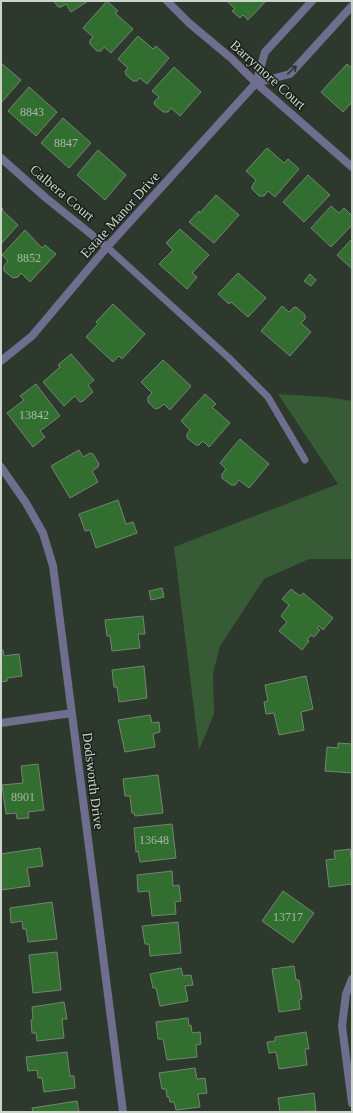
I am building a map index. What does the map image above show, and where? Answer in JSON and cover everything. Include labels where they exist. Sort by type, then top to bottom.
[{"type":"street","name":"Barrymore Court","points":[[167,1],[189,23],[231,58],[256,83],[352,167]]},
{"type":"street","name":"Estate Manor Drive","points":[[1,361],[32,336],[107,247],[256,83],[265,52],[312,1]]},
{"type":"street","points":[[256,83],[290,74],[352,6]]},
{"type":"street","name":"Calbera Court","points":[[1,158],[46,198],[107,247]]},
{"type":"street","name":"Dodsworth Drive","points":[[1,467],[26,502],[43,533],[53,566],[123,1112]]},
{"type":"street","points":[[1,723],[72,713]]},
{"type":"street","points":[[352,979],[346,994],[342,1026],[352,1103]]},
{"type":"lane","points":[[107,247],[229,358],[268,397],[305,460]]},
{"type":"green space","points":[[278,394],[326,397],[352,401],[352,559],[309,559],[264,579],[220,646],[213,673],[214,714],[199,750],[174,547],[338,484]]},
{"type":"building","points":[[54,1],[88,1],[71,12],[66,4],[58,7]]},
{"type":"building","points":[[107,1],[118,11],[115,13],[133,29],[111,53],[104,47],[101,51],[97,51],[90,44],[90,40],[93,37],[83,28]]},
{"type":"building","points":[[227,1],[266,1],[248,20],[243,15],[240,18],[232,11],[235,9]]},
{"type":"building","points":[[138,36],[153,49],[156,46],[169,58],[147,84],[140,78],[137,81],[133,81],[126,75],[125,71],[128,68],[118,59]]},
{"type":"building","points":[[1,63],[21,80],[1,103]]},
{"type":"building","points":[[347,64],[352,68],[352,102],[343,112],[321,92]]},
{"type":"building","points":[[174,67],[201,92],[180,116],[171,108],[168,112],[163,112],[155,105],[154,102],[159,97],[152,91]]},
{"type":"building","points":[[29,87],[57,112],[36,136],[8,111]]},
{"type":"building","points":[[63,118],[91,143],[69,168],[41,143]]},
{"type":"building","points":[[267,148],[284,163],[288,159],[299,169],[275,197],[268,191],[264,196],[259,196],[252,189],[252,186],[256,180],[246,171]]},
{"type":"building","points":[[98,150],[126,175],[105,200],[77,175]]},
{"type":"building","points":[[308,175],[330,195],[304,222],[283,202]]},
{"type":"building","points":[[216,195],[239,215],[214,243],[189,222],[199,211],[200,213]]},
{"type":"building","points":[[331,206],[339,213],[344,208],[352,216],[352,225],[331,247],[311,228]]},
{"type":"building","points":[[1,207],[3,209],[2,210],[18,225],[1,244]]},
{"type":"building","points":[[180,229],[209,255],[192,273],[197,277],[187,289],[159,264],[173,250],[166,243]]},
{"type":"building","points":[[25,230],[42,248],[45,245],[56,254],[30,282],[21,273],[18,277],[13,278],[4,271],[4,266],[8,261],[2,255]]},
{"type":"building","points":[[352,239],[352,269],[337,255]]},
{"type":"building","points":[[238,273],[266,298],[248,317],[231,302],[229,304],[218,294]]},
{"type":"building","points":[[310,274],[316,280],[311,286],[304,281]]},
{"type":"building","points":[[113,304],[145,334],[122,359],[119,356],[113,362],[86,337],[98,324],[96,322]]},
{"type":"building","points":[[282,306],[289,312],[296,307],[305,315],[305,319],[301,323],[311,332],[290,356],[261,331]]},
{"type":"building","points":[[71,354],[94,380],[88,385],[93,392],[80,402],[75,396],[64,406],[43,382],[60,367],[58,365]]},
{"type":"building","points":[[163,360],[191,386],[170,410],[164,404],[155,409],[148,402],[148,397],[152,393],[141,382]]},
{"type":"building","points":[[36,384],[60,416],[40,431],[45,437],[33,447],[7,413],[24,400],[20,396]]},
{"type":"building","points":[[205,394],[216,404],[212,407],[230,423],[209,447],[203,441],[199,445],[196,445],[187,438],[187,434],[190,430],[181,421]]},
{"type":"building","points":[[240,439],[269,464],[249,488],[239,480],[235,485],[231,485],[222,478],[222,474],[226,469],[220,463]]},
{"type":"building","points":[[79,450],[83,457],[90,453],[93,454],[99,464],[98,467],[92,471],[98,482],[70,498],[51,466]]},
{"type":"building","points":[[118,500],[126,524],[133,522],[137,533],[96,548],[90,530],[85,531],[79,514]]},
{"type":"building","points":[[162,588],[164,597],[151,600],[149,591]]},
{"type":"building","points":[[291,589],[300,596],[303,593],[333,618],[323,630],[319,626],[317,628],[320,630],[314,637],[311,635],[307,640],[309,641],[302,650],[279,631],[287,622],[281,616],[289,605],[282,599]]},
{"type":"building","points":[[143,616],[145,634],[138,634],[140,648],[112,651],[110,636],[107,636],[105,620]]},
{"type":"building","points":[[1,650],[3,650],[4,656],[19,654],[22,676],[7,678],[7,681],[1,682]]},
{"type":"building","points":[[144,666],[147,698],[119,702],[117,687],[114,687],[112,670]]},
{"type":"building","points":[[306,676],[313,709],[301,712],[304,730],[279,735],[274,713],[266,714],[264,702],[268,701],[265,685]]},
{"type":"building","points":[[150,715],[152,723],[159,722],[160,732],[153,734],[155,747],[125,752],[118,720]]},
{"type":"building","points":[[338,743],[352,744],[352,773],[325,771],[327,747],[338,748]]},
{"type":"building","points":[[38,764],[44,810],[28,812],[29,818],[17,819],[16,813],[6,814],[2,785],[23,783],[21,766]]},
{"type":"building","points":[[158,775],[163,813],[135,816],[134,813],[132,813],[130,796],[125,796],[123,779]]},
{"type":"building","points":[[172,824],[176,858],[140,862],[138,851],[136,852],[134,828]]},
{"type":"building","points":[[40,848],[43,866],[27,868],[30,886],[1,890],[1,854]]},
{"type":"building","points":[[350,849],[352,858],[352,889],[351,884],[329,887],[326,860],[335,859],[334,851]]},
{"type":"building","points":[[172,871],[173,886],[179,885],[181,901],[175,902],[176,914],[152,916],[149,891],[138,892],[137,875]]},
{"type":"building","points":[[283,891],[314,913],[293,943],[262,921]]},
{"type":"building","points":[[52,902],[57,939],[28,942],[26,929],[23,929],[22,921],[11,923],[10,908]]},
{"type":"building","points":[[178,922],[181,953],[150,956],[149,944],[145,944],[142,926]]},
{"type":"building","points":[[57,952],[61,990],[33,993],[29,955]]},
{"type":"building","points":[[294,966],[296,980],[299,980],[302,999],[299,1000],[300,1009],[279,1012],[272,969]]},
{"type":"building","points":[[181,968],[183,976],[191,975],[193,985],[185,986],[188,1001],[160,1006],[156,988],[153,988],[150,974]]},
{"type":"building","points":[[64,1002],[67,1019],[62,1019],[64,1038],[37,1041],[36,1033],[32,1033],[32,1007]]},
{"type":"building","points":[[188,1018],[192,1033],[200,1032],[201,1044],[196,1045],[197,1057],[167,1060],[163,1039],[158,1039],[156,1022]]},
{"type":"building","points":[[306,1032],[309,1049],[305,1049],[307,1065],[279,1069],[276,1052],[269,1053],[267,1042],[275,1041],[275,1037]]},
{"type":"building","points":[[67,1052],[70,1076],[74,1076],[75,1088],[44,1092],[42,1078],[38,1078],[37,1070],[28,1071],[26,1057]]},
{"type":"building","points":[[195,1068],[197,1079],[205,1078],[207,1093],[198,1094],[200,1107],[176,1110],[174,1102],[170,1102],[169,1097],[167,1097],[166,1089],[162,1089],[159,1073]]},
{"type":"building","points":[[314,1093],[316,1111],[280,1112],[278,1098]]},
{"type":"building","points":[[77,1101],[79,1112],[33,1112],[32,1108]]}]
